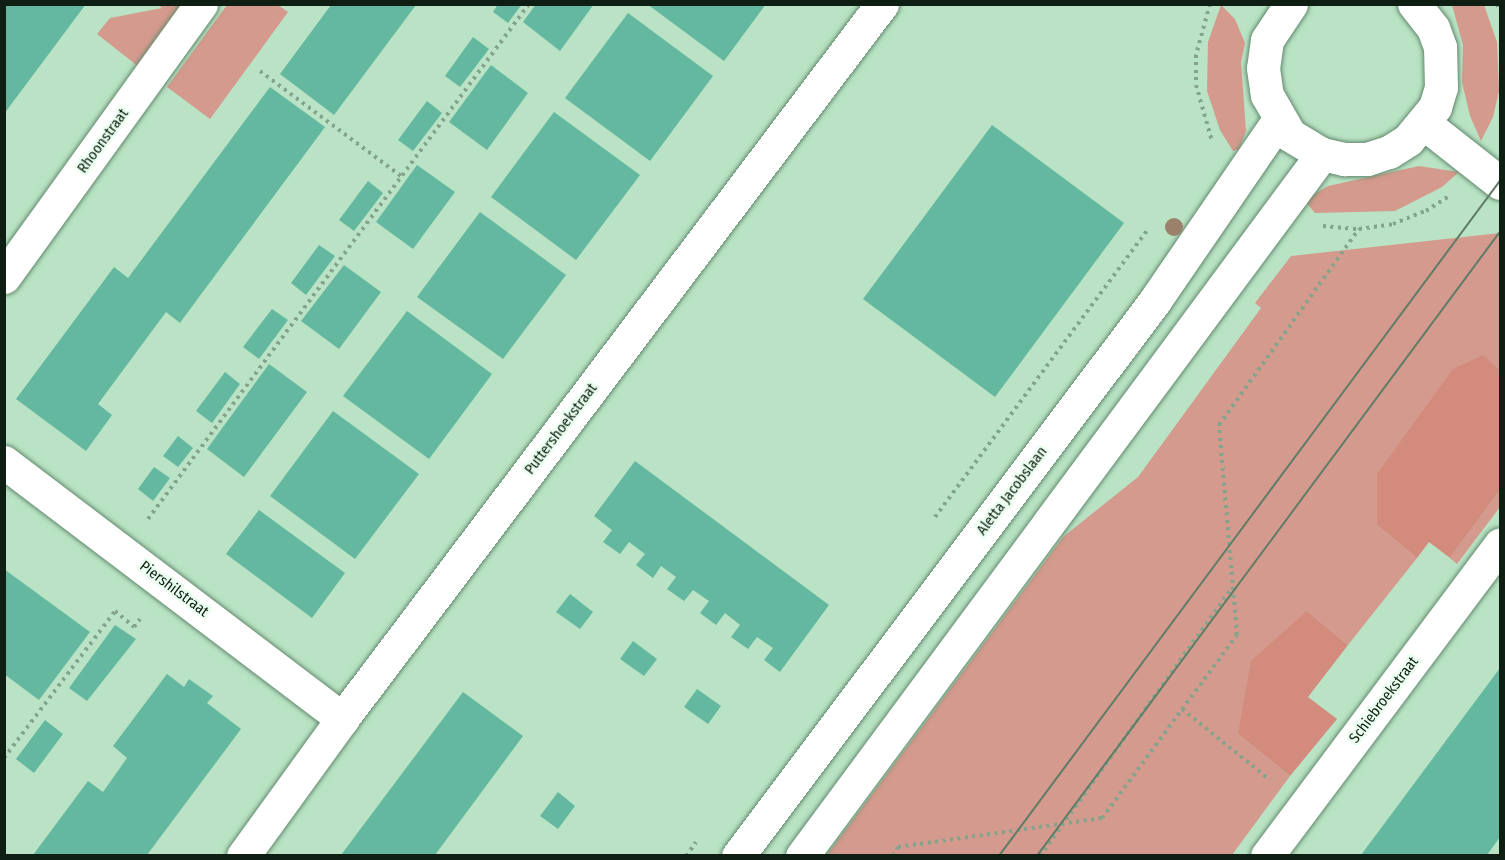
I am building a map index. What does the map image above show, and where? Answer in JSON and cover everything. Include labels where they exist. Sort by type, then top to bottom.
[{"type":"street","name":"Rhoonstraat","points":[[4,277],[201,4]]},
{"type":"street","name":"Puttershoekstraat","points":[[243,855],[342,719],[882,4]]},
{"type":"street","points":[[1280,8],[1267,40],[1263,68],[1267,95],[1278,121],[1290,135],[1322,154],[1367,159],[1389,152],[1425,124],[1438,97],[1442,67],[1433,28],[1414,4]]},
{"type":"street","name":"Aletta Jacobslaan","points":[[738,855],[1147,312],[1278,121]]},
{"type":"street","points":[[1425,124],[1500,183]]},
{"type":"street","points":[[802,855],[1322,154]]},
{"type":"street","name":"Piershilstraat","points":[[4,462],[124,550],[342,719]]},
{"type":"street","name":"Schiebroekstraat","points":[[1267,855],[1500,544]]},
{"type":"path","points":[[124,550],[529,4]]},
{"type":"path","points":[[1497,4],[1500,10]]},
{"type":"path","points":[[260,71],[401,176]]},
{"type":"path","points":[[892,855],[898,847],[1102,818],[1237,635],[1219,425],[1359,229]]},
{"type":"path","points":[[4,758],[115,611],[134,627],[166,583]]},
{"type":"path","points":[[1040,855],[1233,588]]},
{"type":"path","points":[[1182,709],[1303,807]]},
{"type":"shaded area","points":[[158,5],[186,5],[139,67],[97,34],[110,18],[162,8]]},
{"type":"shaded area","points":[[227,5],[278,5],[288,12],[210,119],[167,87]]},
{"type":"shaded area","points":[[1221,5],[1235,19],[1245,43],[1241,62],[1246,131],[1239,149],[1233,151],[1220,130],[1207,91],[1208,42]]},
{"type":"shaded area","points":[[1452,5],[1484,5],[1497,42],[1499,91],[1493,117],[1481,141],[1470,116],[1462,82],[1463,45]]},
{"type":"shaded area","points":[[1419,166],[1459,172],[1442,187],[1395,211],[1315,213],[1304,200],[1328,186]]},
{"type":"shaded area","points":[[1500,233],[1500,370],[1483,356],[1377,525],[1417,558],[1348,645],[1307,611],[1238,734],[1290,776],[1232,855],[826,856],[1063,537],[1138,477],[1261,308],[1255,303],[1291,256]]},
{"type":"shaded area","points":[[1483,355],[1500,370],[1500,490],[1450,558],[1429,542],[1417,558],[1377,525],[1377,474],[1453,369]]},
{"type":"shaded area","points":[[1500,490],[1500,507],[1457,564],[1450,558]]},
{"type":"shaded area","points":[[1307,611],[1348,645],[1308,697],[1337,719],[1290,776],[1238,734],[1251,661]]},
{"type":"building","points":[[4,4],[86,4],[4,114]]},
{"type":"building","points":[[498,4],[522,4],[508,23],[493,12]]},
{"type":"building","points":[[536,4],[594,4],[560,51],[523,22]]},
{"type":"building","points":[[647,4],[766,4],[724,61]]},
{"type":"building","points":[[331,5],[416,5],[334,115],[280,74]]},
{"type":"building","points":[[628,13],[713,76],[650,161],[565,98]]},
{"type":"building","points":[[473,37],[489,49],[460,87],[445,76]]},
{"type":"building","points":[[491,65],[528,93],[487,150],[449,122]]},
{"type":"building","points":[[270,87],[325,127],[180,323],[166,312],[98,404],[112,415],[86,451],[16,399],[114,267],[128,278]]},
{"type":"building","points":[[427,101],[442,113],[413,151],[398,140]]},
{"type":"building","points":[[554,112],[640,175],[576,260],[491,197]]},
{"type":"building","points":[[992,125],[1124,223],[995,397],[863,299]]},
{"type":"building","points":[[417,165],[455,192],[413,249],[376,222]]},
{"type":"building","points":[[368,181],[383,193],[354,231],[339,220]]},
{"type":"building","points":[[480,212],[566,275],[503,359],[417,297]]},
{"type":"building","points":[[319,245],[335,256],[306,295],[291,283]]},
{"type":"building","points":[[344,265],[381,292],[339,349],[301,321]]},
{"type":"building","points":[[272,309],[288,320],[259,359],[243,347]]},
{"type":"building","points":[[407,311],[492,374],[429,459],[343,396]]},
{"type":"building","points":[[269,364],[307,392],[244,477],[207,449]]},
{"type":"building","points":[[225,372],[240,384],[212,423],[196,411]]},
{"type":"building","points":[[333,411],[419,474],[355,559],[270,496]]},
{"type":"building","points":[[178,436],[193,448],[178,467],[163,456]]},
{"type":"building","points":[[635,461],[829,605],[780,672],[764,660],[773,648],[757,637],[748,649],[731,637],[740,625],[725,613],[716,625],[700,613],[709,601],[693,590],[684,601],[667,589],[676,577],[661,566],[653,578],[636,565],[645,554],[629,542],[620,554],[603,542],[612,530],[594,516]]},
{"type":"building","points":[[154,467],[170,478],[153,501],[138,489]]},
{"type":"building","points":[[259,510],[345,573],[312,618],[226,554]]},
{"type":"building","points":[[4,569],[90,632],[39,700],[4,674]]},
{"type":"building","points":[[570,594],[593,612],[580,629],[556,612]]},
{"type":"building","points":[[115,625],[136,639],[87,701],[69,688]]},
{"type":"building","points":[[633,641],[657,659],[644,676],[620,659]]},
{"type":"building","points":[[1500,668],[1500,837],[1487,855],[1361,855]]},
{"type":"building","points":[[167,674],[184,687],[189,679],[213,696],[207,703],[241,729],[147,855],[33,855],[88,781],[103,792],[127,758],[113,746]]},
{"type":"building","points":[[697,689],[721,706],[708,724],[684,707]]},
{"type":"building","points":[[463,692],[523,736],[435,855],[341,855]]},
{"type":"building","points":[[45,720],[63,734],[34,773],[16,759]]},
{"type":"building","points":[[558,792],[575,806],[558,829],[540,816]]},
{"type":"tram line","points":[[999,856],[1500,181]]},
{"type":"tram line","points":[[1037,856],[1500,232]]}]
